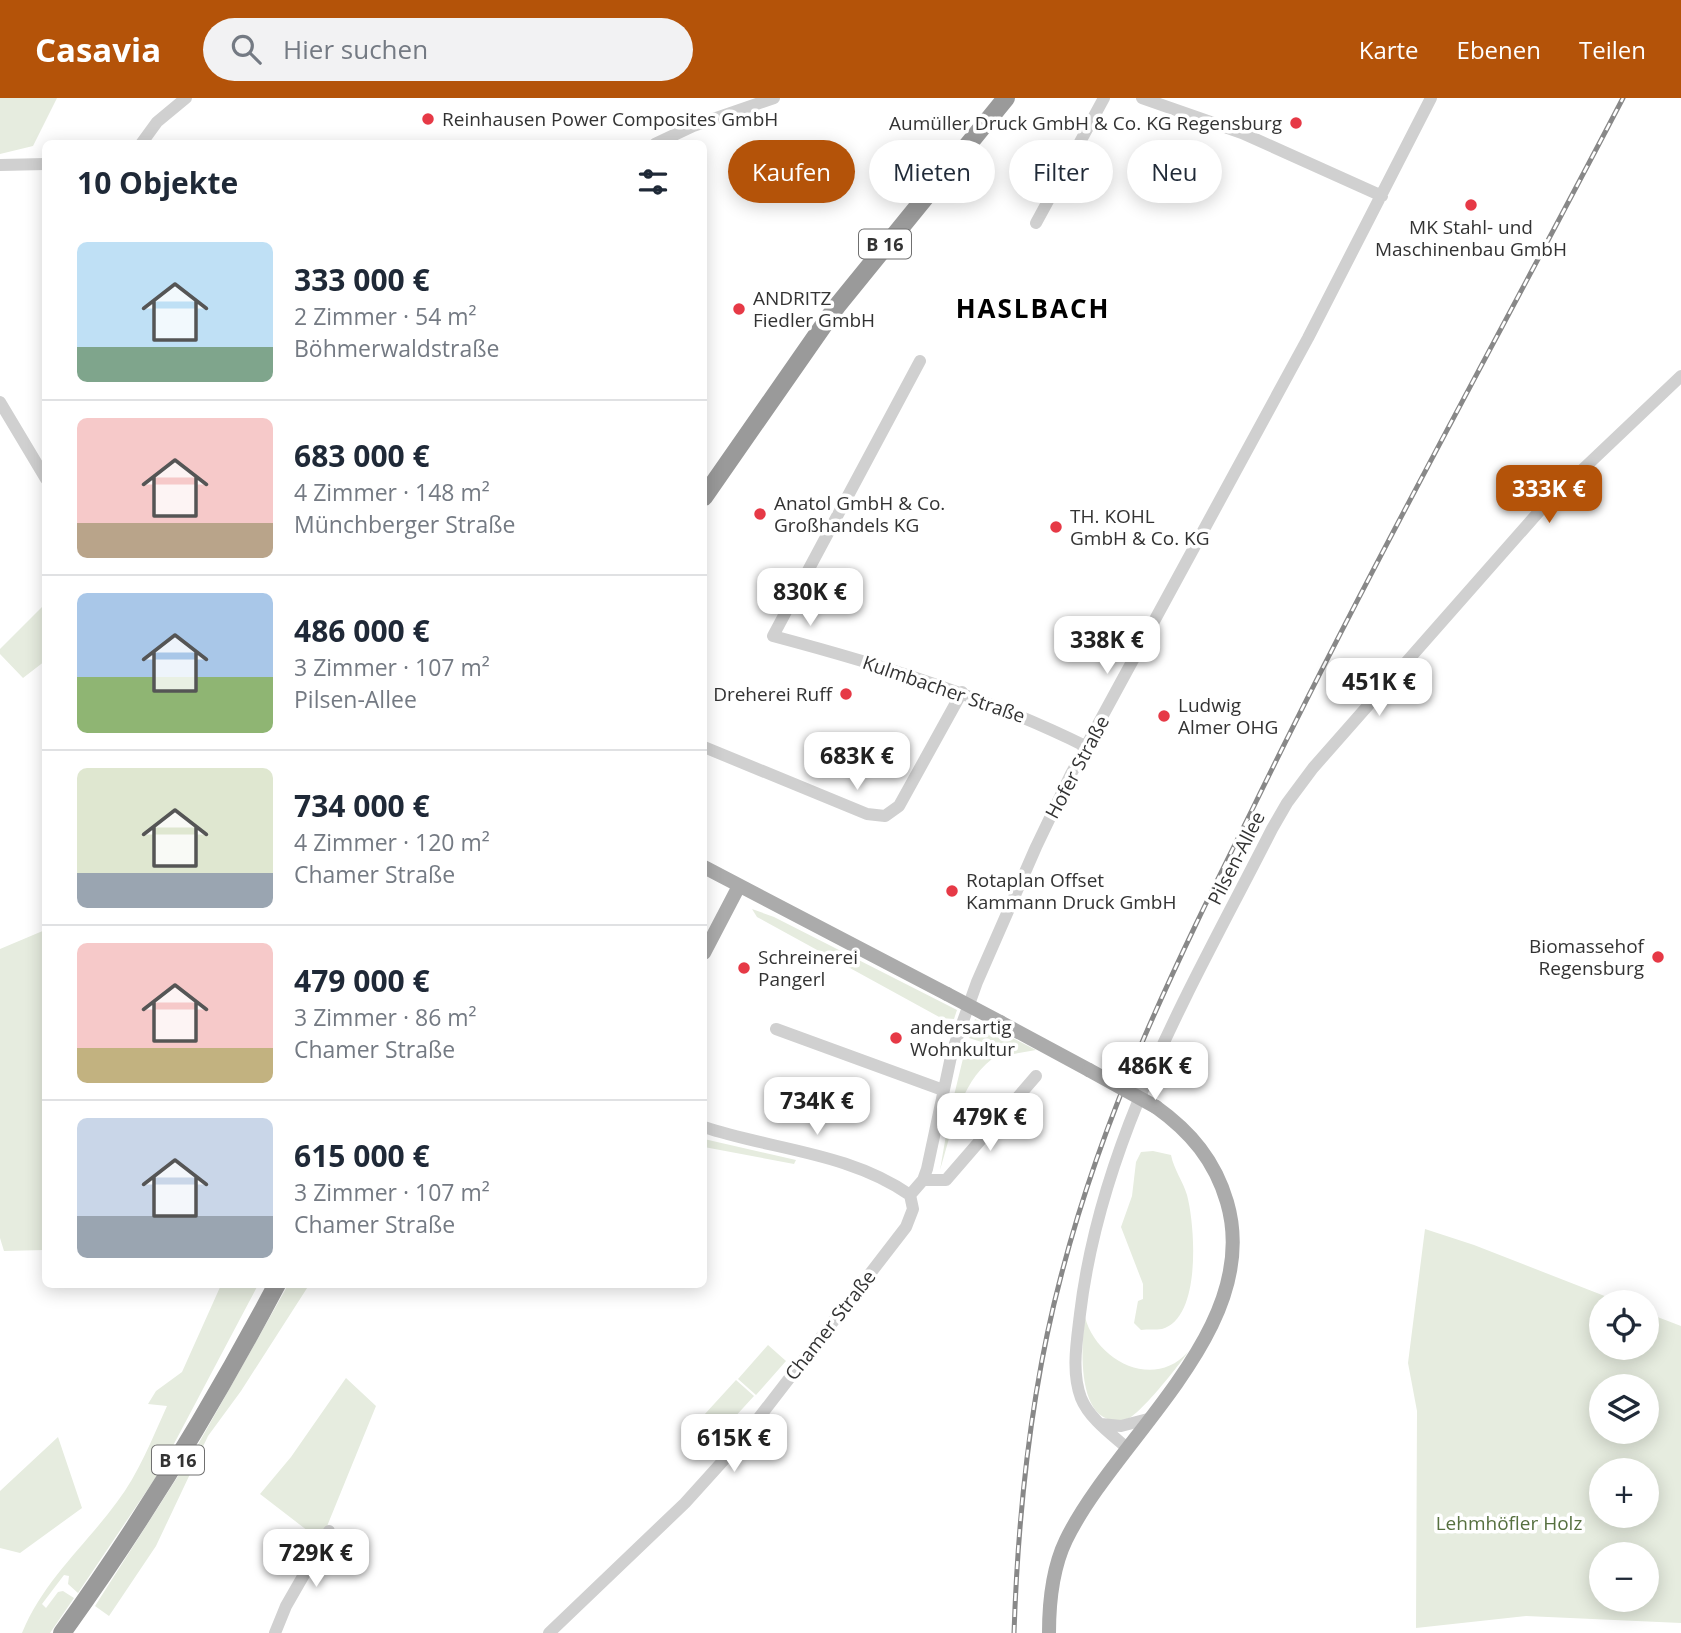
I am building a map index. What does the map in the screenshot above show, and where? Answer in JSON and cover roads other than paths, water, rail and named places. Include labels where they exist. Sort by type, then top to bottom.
[{"type":"highway","name":"B 16","points":[[707,493],[837,306],[1005,99]]},
{"type":"highway","name":"B 16","points":[[65,1629],[96,1586],[211,1406],[275,1288]]},
{"type":"main road","points":[[707,869],[947,993],[1156,1107],[1187,1132],[1213,1167],[1230,1210],[1233,1251],[1231,1273],[1218,1314],[1201,1344],[1089,1499],[1065,1542],[1052,1588],[1048,1633]]},
{"type":"main road","points":[[707,947],[739,886]]},
{"type":"street","points":[[144,140],[157,122],[186,98]]},
{"type":"street","points":[[663,140],[693,126],[774,98]]},
{"type":"street","points":[[1036,223],[1104,98]]},
{"type":"street","points":[[1142,98],[1242,133],[1382,196]]},
{"type":"street","name":"Hofer Straße","points":[[910,1195],[923,1180],[952,1052],[977,982],[1036,847],[1382,196],[1431,98]]},
{"type":"street","points":[[0,165],[42,163]]},
{"type":"street","name":"Kulmbacher Straße","points":[[920,361],[773,636],[888,667],[962,692],[1033,720],[1087,747]]},
{"type":"street","name":"Pilsen-Allee","points":[[1127,1448],[1101,1424],[1081,1400],[1076,1356],[1093,1240],[1119,1148],[1162,1044],[1272,829],[1287,803],[1327,752],[1543,507],[1681,376]]},
{"type":"street","points":[[0,402],[42,472]]},
{"type":"street","points":[[707,748],[867,814],[885,816],[899,806],[962,692]]},
{"type":"street","points":[[776,1029],[943,1090]]},
{"type":"street","points":[[923,1180],[946,1180],[1036,1076]]},
{"type":"street","points":[[707,1128],[845,1163],[910,1195]]},
{"type":"street","name":"Chamer Straße","points":[[548,1633],[685,1503],[741,1441],[906,1227],[913,1209],[910,1195]]},
{"type":"street","points":[[1101,1424],[1121,1426],[1148,1419]]},
{"type":"street","points":[[275,1633],[286,1606],[329,1531]]},
{"type":"railway","points":[[1014,1633],[1022,1498],[1041,1364],[1078,1214],[1120,1096],[1195,926],[1295,722],[1623,98]]},
{"type":"place","name":"Reinhausen Power Composites GmbH","points":[[428,119]]},
{"type":"place","name":"Aumüller Druck GmbH & Co. KG Regensburg","points":[[1296,123]]},
{"type":"place","name":"MK Stahl- und Maschinenbau GmbH","points":[[1471,205]]},
{"type":"place","name":"ANDRITZ Fiedler GmbH","points":[[739,309]]},
{"type":"place","name":"Anatol GmbH & Co. Großhandels KG","points":[[760,514]]},
{"type":"place","name":"TH. KOHL GmbH & Co. KG","points":[[1056,527]]},
{"type":"place","name":"Dreherei Ruff","points":[[846,694]]},
{"type":"place","name":"Ludwig Almer OHG","points":[[1164,716]]},
{"type":"place","name":"Rotaplan Offset Kammann Druck GmbH","points":[[952,891]]},
{"type":"place","name":"Biomassehof Regensburg","points":[[1658,957]]},
{"type":"place","name":"Schreinerei Pangerl","points":[[744,968]]},
{"type":"place","name":"andersartig Wohnkultur","points":[[896,1038]]},
{"type":"district","name":"HASLBACH","points":[[1033,308]]},
{"type":"park label","name":"Lehmhöfler Holz","points":[[1509,1523]]}]
